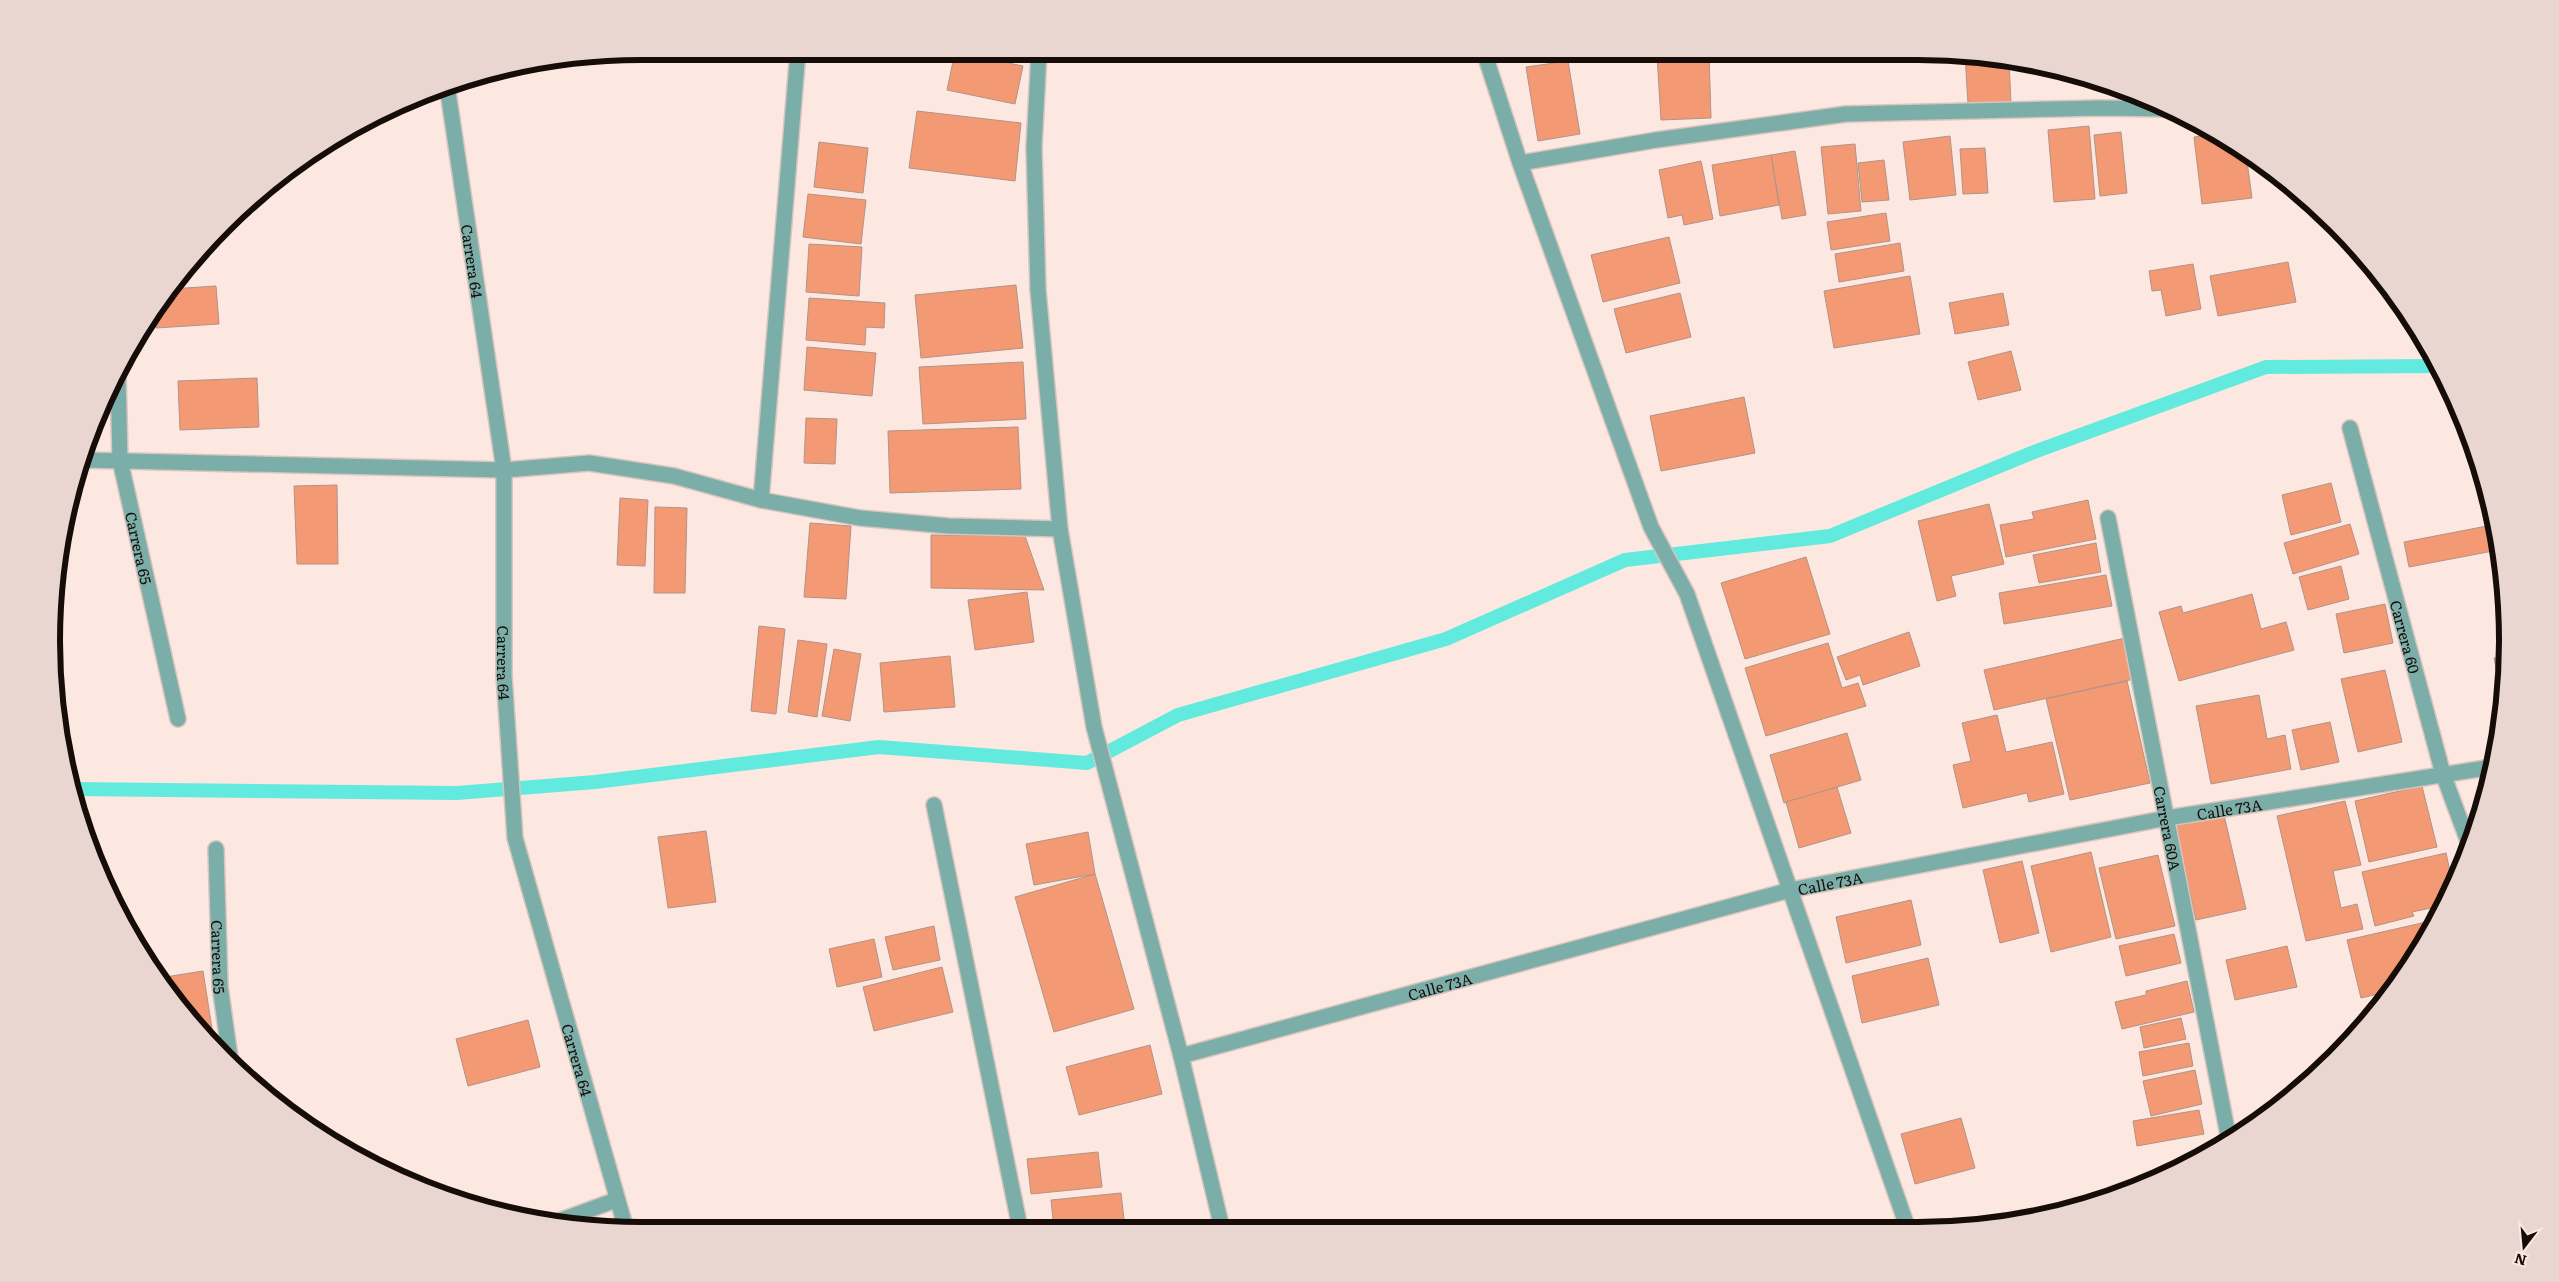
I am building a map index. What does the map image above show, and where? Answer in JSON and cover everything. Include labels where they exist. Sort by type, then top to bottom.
[{"type":"street","points":[[760,500],[797,60]]},
{"type":"street","points":[[1039,60],[1034,147],[1038,290],[1060,529],[1094,727],[1181,1056],[1221,1222]]},
{"type":"street","points":[[1487,60],[1520,163],[1652,527],[1687,594],[1906,1222]]},
{"type":"street","name":"Carrera 64","points":[[448,93],[504,470],[504,675],[515,838],[623,1222]]},
{"type":"street","points":[[1520,163],[1656,140],[1846,114],[2100,108],[2150,109]]},
{"type":"street","name":"Carrera 65","points":[[118,388],[120,460],[178,719]]},
{"type":"street","name":"Carrera 60","points":[[2350,428],[2443,774],[2466,835]]},
{"type":"street","points":[[89,460],[504,470],[589,463],[674,476],[760,500],[870,519],[949,526],[1060,529]]},
{"type":"street","name":"Carrera 60A","points":[[2108,518],[2227,1132]]},
{"type":"street","name":"Calle 73A","points":[[1181,1056],[1790,890],[2167,818],[2485,768]]},
{"type":"street","points":[[934,805],[1019,1222]]},
{"type":"street","name":"Carrera 65","points":[[216,849],[220,986],[230,1052]]},
{"type":"street","points":[[569,1217],[616,1200]]},
{"type":"building","points":[[953,60],[994,60],[1023,66],[1015,104],[947,90]]},
{"type":"building","points":[[1657,60],[1709,60],[1711,118],[1661,120]]},
{"type":"building","points":[[1568,61],[1580,134],[1538,141],[1526,67]]},
{"type":"building","points":[[1965,62],[2009,67],[2011,103],[1968,104]]},
{"type":"building","points":[[917,111],[1021,123],[1015,181],[909,168]]},
{"type":"building","points":[[2089,126],[2095,199],[2054,202],[2048,130]]},
{"type":"building","points":[[2121,132],[2127,193],[2100,196],[2094,135]]},
{"type":"building","points":[[1950,136],[1956,195],[1910,200],[1903,142]]},
{"type":"building","points":[[2204,136],[2247,162],[2252,198],[2202,204],[2194,137]]},
{"type":"building","points":[[819,142],[868,148],[863,193],[814,187]]},
{"type":"building","points":[[1855,144],[1861,211],[1828,214],[1821,147]]},
{"type":"building","points":[[1985,148],[1988,193],[1963,194],[1960,149]]},
{"type":"building","points":[[1795,151],[1806,215],[1782,219],[1771,155]]},
{"type":"building","points":[[1771,155],[1779,205],[1720,216],[1712,165]]},
{"type":"building","points":[[1884,160],[1889,200],[1862,202],[1858,163]]},
{"type":"building","points":[[1701,161],[1713,219],[1684,225],[1682,215],[1668,218],[1659,170]]},
{"type":"building","points":[[808,194],[866,200],[861,244],[803,237]]},
{"type":"building","points":[[1886,213],[1890,241],[1831,250],[1827,222]]},
{"type":"building","points":[[1669,237],[1680,283],[1603,302],[1591,255]]},
{"type":"building","points":[[1900,243],[1904,271],[1839,282],[1835,254]]},
{"type":"building","points":[[809,244],[862,247],[859,296],[806,292]]},
{"type":"building","points":[[2288,262],[2296,302],[2218,316],[2210,276]]},
{"type":"building","points":[[2193,264],[2201,309],[2166,316],[2161,290],[2152,291],[2149,271]]},
{"type":"building","points":[[1910,276],[1920,334],[1834,348],[1824,291]]},
{"type":"building","points":[[1016,285],[1023,348],[921,358],[915,295]]},
{"type":"building","points":[[216,286],[219,324],[156,328],[156,322],[179,288]]},
{"type":"building","points":[[1680,293],[1691,337],[1626,353],[1614,309]]},
{"type":"building","points":[[2003,293],[2009,325],[1955,334],[1949,303]]},
{"type":"building","points":[[809,298],[885,303],[884,328],[866,327],[865,345],[806,340]]},
{"type":"building","points":[[807,347],[876,353],[872,396],[804,390]]},
{"type":"building","points":[[2011,351],[2021,390],[1978,400],[1968,362]]},
{"type":"building","points":[[1023,362],[1026,419],[923,424],[919,367]]},
{"type":"building","points":[[257,378],[259,427],[180,430],[178,381]]},
{"type":"building","points":[[1744,397],[1755,453],[1661,471],[1650,416]]},
{"type":"building","points":[[806,418],[837,419],[835,464],[804,463]]},
{"type":"building","points":[[1018,427],[1021,489],[890,493],[888,431]]},
{"type":"building","points":[[2331,483],[2341,522],[2291,535],[2282,495]]},
{"type":"building","points":[[337,485],[338,564],[297,564],[294,486]]},
{"type":"building","points":[[620,498],[648,500],[645,566],[617,565]]},
{"type":"building","points":[[2088,500],[2096,539],[2006,557],[2000,525],[2034,519],[2032,512]]},
{"type":"building","points":[[1989,504],[2004,564],[1951,576],[1956,596],[1937,601],[1918,521]]},
{"type":"building","points":[[655,507],[687,508],[685,593],[654,593]]},
{"type":"building","points":[[810,523],[851,526],[846,599],[804,597]]},
{"type":"building","points":[[2350,524],[2359,554],[2293,574],[2284,543]]},
{"type":"building","points":[[2487,526],[2492,551],[2409,567],[2404,542]]},
{"type":"building","points":[[931,535],[1025,536],[1044,590],[931,588]]},
{"type":"building","points":[[2096,543],[2101,572],[2039,583],[2033,555]]},
{"type":"building","points":[[1806,557],[1830,634],[1745,659],[1721,583]]},
{"type":"building","points":[[2341,566],[2349,599],[2308,610],[2299,577]]},
{"type":"building","points":[[2106,575],[2112,606],[2004,624],[1999,593]]},
{"type":"building","points":[[1027,592],[1034,642],[975,650],[968,600]]},
{"type":"building","points":[[2252,594],[2261,629],[2286,622],[2294,650],[2179,681],[2159,612],[2181,606],[2183,613]]},
{"type":"building","points":[[2385,604],[2393,643],[2344,653],[2336,614]]},
{"type":"building","points":[[759,626],[785,629],[776,714],[751,711]]},
{"type":"building","points":[[1909,632],[1920,666],[1863,685],[1860,675],[1846,680],[1837,657]]},
{"type":"building","points":[[2125,638],[2134,679],[1994,710],[1984,670]]},
{"type":"building","points":[[798,640],[827,644],[817,717],[788,712]]},
{"type":"building","points":[[1828,643],[1842,688],[1858,683],[1866,706],[1766,736],[1745,668]]},
{"type":"building","points":[[834,649],[861,654],[850,721],[822,716]]},
{"type":"building","points":[[950,656],[955,707],[884,712],[880,663]]},
{"type":"building","points":[[2499,657],[2498,678],[2494,658]]},
{"type":"building","points":[[2385,670],[2402,742],[2358,752],[2341,679]]},
{"type":"building","points":[[2127,681],[2150,783],[2070,800],[2046,699]]},
{"type":"building","points":[[2259,695],[2267,739],[2285,735],[2291,769],[2211,784],[2196,706]]},
{"type":"building","points":[[1997,715],[2006,752],[2052,742],[2064,794],[2029,802],[2027,793],[1963,808],[1953,765],[1971,761],[1962,723]]},
{"type":"building","points":[[2330,722],[2339,762],[2301,770],[2292,730]]},
{"type":"building","points":[[1847,733],[1861,780],[1784,803],[1770,755]]},
{"type":"building","points":[[2422,786],[2437,847],[2369,862],[2355,801]]},
{"type":"building","points":[[1837,787],[1851,833],[1799,848],[1786,802]]},
{"type":"building","points":[[2345,801],[2361,865],[2333,871],[2341,908],[2357,904],[2363,929],[2306,941],[2277,816]]},
{"type":"building","points":[[2224,815],[2246,909],[2196,920],[2175,826]]},
{"type":"building","points":[[706,831],[716,902],[668,908],[658,837]]},
{"type":"building","points":[[1088,832],[1095,874],[1034,885],[1026,844]]},
{"type":"building","points":[[2091,852],[2111,937],[2051,952],[2031,866]]},
{"type":"building","points":[[2446,853],[2450,873],[2434,907],[2412,912],[2414,916],[2375,926],[2362,872]]},
{"type":"building","points":[[2158,855],[2175,926],[2116,939],[2099,868]]},
{"type":"building","points":[[2022,861],[2039,933],[2000,943],[1983,870]]},
{"type":"building","points":[[1095,874],[1134,1009],[1054,1032],[1015,897]]},
{"type":"building","points":[[1911,900],[1921,945],[1846,963],[1836,917]]},
{"type":"building","points":[[2426,922],[2401,964],[2380,994],[2361,998],[2347,940]]},
{"type":"building","points":[[934,926],[940,960],[893,970],[885,937]]},
{"type":"building","points":[[2174,934],[2181,963],[2126,976],[2119,946]]},
{"type":"building","points":[[874,939],[882,977],[837,987],[829,949]]},
{"type":"building","points":[[2287,946],[2297,987],[2235,1000],[2226,960]]},
{"type":"building","points":[[1928,958],[1939,1005],[1862,1023],[1852,976]]},
{"type":"building","points":[[942,967],[953,1012],[874,1031],[863,987]]},
{"type":"building","points":[[203,971],[213,1033],[180,995],[167,977]]},
{"type":"building","points":[[2187,981],[2194,1012],[2122,1029],[2115,1002],[2146,995],[2146,991]]},
{"type":"building","points":[[2181,1018],[2186,1039],[2144,1048],[2140,1027]]},
{"type":"building","points":[[528,1020],[540,1067],[468,1086],[456,1039]]},
{"type":"building","points":[[2189,1043],[2193,1066],[2143,1076],[2139,1052]]},
{"type":"building","points":[[1150,1045],[1162,1094],[1079,1115],[1066,1067]]},
{"type":"building","points":[[2195,1070],[2202,1104],[2151,1116],[2143,1081]]},
{"type":"building","points":[[2199,1110],[2204,1134],[2137,1146],[2133,1121]]},
{"type":"building","points":[[1961,1118],[1975,1168],[1915,1184],[1901,1134]]},
{"type":"building","points":[[1098,1152],[1102,1187],[1031,1194],[1027,1159]]},
{"type":"building","points":[[1121,1193],[1124,1222],[1053,1222],[1051,1200]]},
{"type":"waterway","points":[[80,789],[457,793],[595,782],[879,747],[1087,763],[1178,715],[1446,639],[1625,560],[1830,536],[2034,452],[2266,367],[2429,366]]}]
